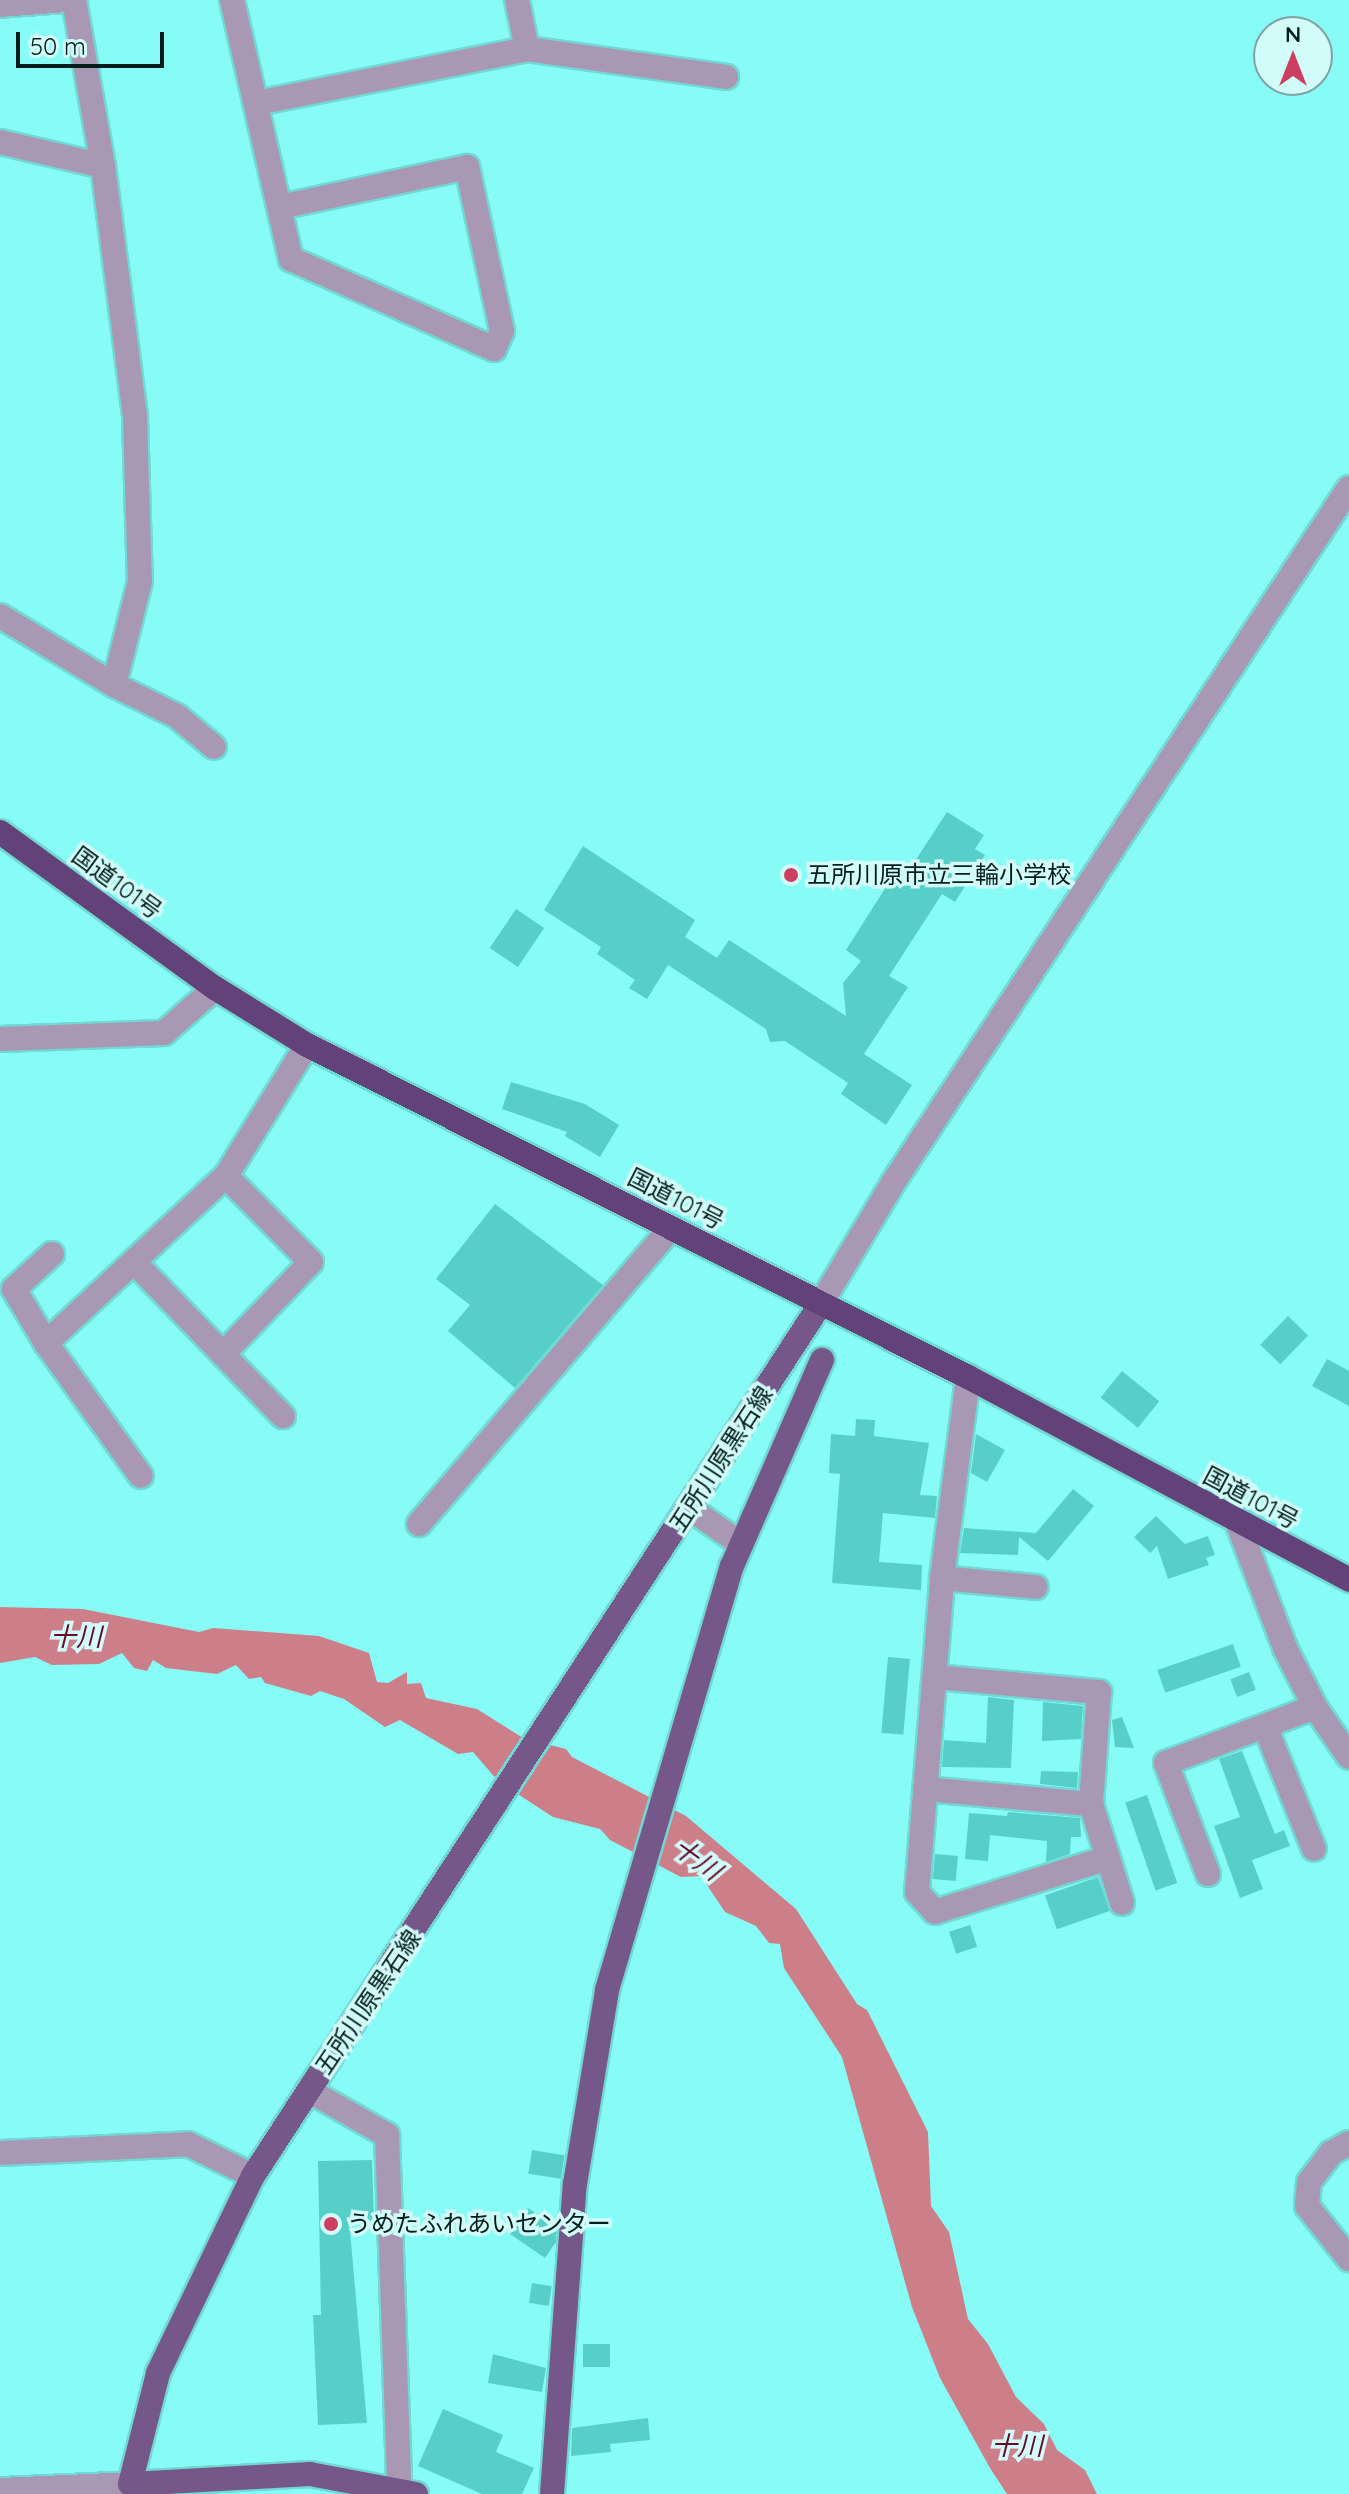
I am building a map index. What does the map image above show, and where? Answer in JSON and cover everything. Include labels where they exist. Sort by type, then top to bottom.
[{"type":"highway","name":"国道101号","points":[[0,832],[215,988],[307,1045],[968,1377],[1238,1524],[1349,1580]]},
{"type":"main road","name":"五所川原黒石線","points":[[130,2484],[158,2373],[253,2176],[415,1933],[820,1305]]},
{"type":"main road","name":"五所川原黒石線","points":[[552,2494],[575,2184],[607,1990],[675,1751],[741,1544],[822,1360]]},
{"type":"main road","points":[[130,2484],[255,2485],[310,2474],[408,2491]]},
{"type":"street","points":[[0,5],[67,0]]},
{"type":"street","points":[[74,0],[103,166],[135,417],[140,581],[114,685]]},
{"type":"street","points":[[232,0],[291,259],[494,349],[502,331],[467,167],[281,207]]},
{"type":"street","points":[[517,0],[527,49]]},
{"type":"street","points":[[257,103],[527,49],[726,77]]},
{"type":"street","points":[[0,142],[103,166]]},
{"type":"street","points":[[820,1305],[893,1183],[1349,488]]},
{"type":"street","points":[[0,616],[114,685],[177,716],[214,747]]},
{"type":"street","points":[[0,1039],[164,1033],[215,988]]},
{"type":"street","points":[[46,1343],[226,1176],[307,1045]]},
{"type":"street","points":[[223,1354],[311,1262],[226,1176]]},
{"type":"street","points":[[419,1524],[671,1228]]},
{"type":"street","points":[[52,1254],[14,1289],[46,1343],[141,1476]]},
{"type":"street","points":[[135,1263],[283,1416]]},
{"type":"street","points":[[968,1377],[942,1578],[917,1892],[935,1912],[1108,1858]]},
{"type":"street","points":[[689,1508],[741,1544]]},
{"type":"street","points":[[1238,1524],[1285,1648],[1315,1707],[1349,1757]]},
{"type":"street","points":[[942,1578],[1036,1587]]},
{"type":"street","points":[[936,1677],[1099,1692],[1091,1804],[1122,1903]]},
{"type":"street","points":[[1208,1874],[1166,1763],[1315,1707]]},
{"type":"street","points":[[1265,1726],[1314,1849]]},
{"type":"street","points":[[925,1789],[1091,1804]]},
{"type":"street","points":[[308,2090],[387,2135],[408,2491]]},
{"type":"street","points":[[1349,2143],[1331,2153],[1309,2182],[1307,2206],[1349,2259]]},
{"type":"street","points":[[0,2153],[188,2144],[253,2176]]},
{"type":"street","points":[[0,2490],[59,2491],[130,2484]]},
{"type":"water","name":"十川","points":[[0,1607],[83,1609],[199,1632],[213,1628],[319,1636],[369,1653],[377,1682],[388,1683],[407,1672],[407,1684],[421,1683],[426,1698],[477,1709],[523,1738],[566,1749],[572,1757],[686,1816],[796,1909],[857,2004],[867,2010],[928,2132],[931,2206],[949,2232],[968,2319],[988,2344],[1016,2397],[1044,2424],[1057,2450],[1085,2470],[1097,2494],[1007,2494],[990,2468],[940,2378],[912,2307],[842,2057],[784,1968],[780,1944],[769,1943],[756,1926],[725,1912],[701,1876],[681,1877],[610,1840],[600,1829],[553,1817],[499,1782],[473,1752],[458,1754],[400,1720],[385,1727],[344,1699],[320,1691],[311,1696],[265,1683],[261,1677],[249,1679],[236,1665],[217,1674],[166,1668],[153,1660],[147,1671],[134,1668],[122,1653],[99,1664],[52,1665],[35,1657],[0,1663]]},
{"type":"building","name":"五所川原市立三輪小学校","points":[[947,812],[984,835],[975,849],[985,855],[955,902],[942,894],[889,976],[908,987],[864,1054],[912,1085],[886,1125],[841,1094],[848,1083],[785,1041],[770,1042],[766,1029],[668,965],[647,999],[629,988],[635,980],[597,954],[601,947],[544,910],[583,846],[695,920],[685,937],[717,958],[729,940],[846,1016],[843,983],[861,961],[846,950],[891,879],[900,884]]},
{"type":"building","points":[[516,909],[544,928],[518,967],[490,948]]},
{"type":"building","points":[[511,1082],[585,1104],[619,1125],[600,1157],[565,1136],[567,1132],[502,1109]]},
{"type":"building","points":[[495,1204],[603,1285],[515,1388],[448,1331],[470,1305],[436,1279]]},
{"type":"building","points":[[1288,1316],[1308,1335],[1280,1364],[1260,1345]]},
{"type":"building","points":[[1327,1359],[1349,1371],[1349,1406],[1312,1386]]},
{"type":"building","points":[[1122,1371],[1159,1401],[1138,1428],[1101,1397]]},
{"type":"building","points":[[856,1419],[875,1420],[874,1436],[929,1443],[920,1495],[937,1496],[935,1518],[883,1513],[879,1562],[922,1565],[921,1590],[832,1583],[840,1474],[829,1473],[831,1434],[855,1436]]},
{"type":"building","points":[[976,1434],[1005,1450],[987,1482],[971,1473]]},
{"type":"building","points":[[1073,1489],[1094,1506],[1048,1561],[1019,1537],[1018,1555],[960,1553],[964,1528],[1036,1533]]},
{"type":"building","points":[[1156,1516],[1185,1544],[1208,1536],[1215,1555],[1206,1558],[1209,1565],[1168,1579],[1157,1546],[1150,1553],[1134,1537]]},
{"type":"building","points":[[1233,1644],[1241,1667],[1165,1693],[1157,1670]]},
{"type":"building","points":[[888,1657],[910,1659],[903,1735],[881,1733]]},
{"type":"building","points":[[1249,1672],[1256,1690],[1237,1697],[1230,1679]]},
{"type":"building","points":[[988,1697],[1014,1700],[1011,1768],[942,1767],[944,1740],[986,1743]]},
{"type":"building","points":[[1043,1702],[1083,1706],[1081,1739],[1042,1741]]},
{"type":"building","points":[[1122,1717],[1134,1748],[1115,1747],[1112,1720]]},
{"type":"building","points":[[1242,1751],[1275,1834],[1284,1830],[1290,1846],[1252,1860],[1263,1889],[1240,1898],[1214,1826],[1240,1817],[1219,1759]]},
{"type":"building","points":[[1041,1771],[1078,1772],[1077,1788],[1040,1784]]},
{"type":"building","points":[[1147,1795],[1177,1883],[1156,1890],[1125,1802]]},
{"type":"building","points":[[1008,1812],[1080,1818],[1081,1837],[1071,1837],[1070,1854],[1046,1862],[1047,1841],[990,1835],[988,1861],[965,1859],[969,1813],[1007,1816]]},
{"type":"building","points":[[935,1854],[958,1856],[956,1881],[933,1879]]},
{"type":"building","points":[[1098,1877],[1110,1911],[1057,1929],[1045,1895]]},
{"type":"building","points":[[970,1925],[977,1947],[956,1954],[949,1932]]},
{"type":"building","points":[[532,2150],[565,2155],[561,2179],[528,2174]]},
{"type":"building","points":[[372,2160],[374,2220],[349,2219],[367,2423],[318,2425],[313,2315],[321,2315],[318,2161]]},
{"type":"building","points":[[528,2208],[557,2227],[556,2242],[545,2258],[510,2234]]},
{"type":"building","points":[[532,2283],[552,2286],[549,2306],[529,2303]]},
{"type":"building","points":[[583,2344],[610,2344],[610,2367],[583,2367]]},
{"type":"building","points":[[493,2354],[546,2368],[542,2392],[488,2383]]},
{"type":"building","points":[[443,2409],[503,2435],[496,2452],[534,2468],[522,2494],[482,2494],[418,2466]]},
{"type":"building","points":[[648,2418],[650,2440],[610,2444],[611,2452],[571,2456],[572,2428]]},
{"type":"place","name":"五所川原市立三輪小学校","points":[[791,875]]},
{"type":"place","name":"うめたふれあいセンター","points":[[331,2224]]}]
